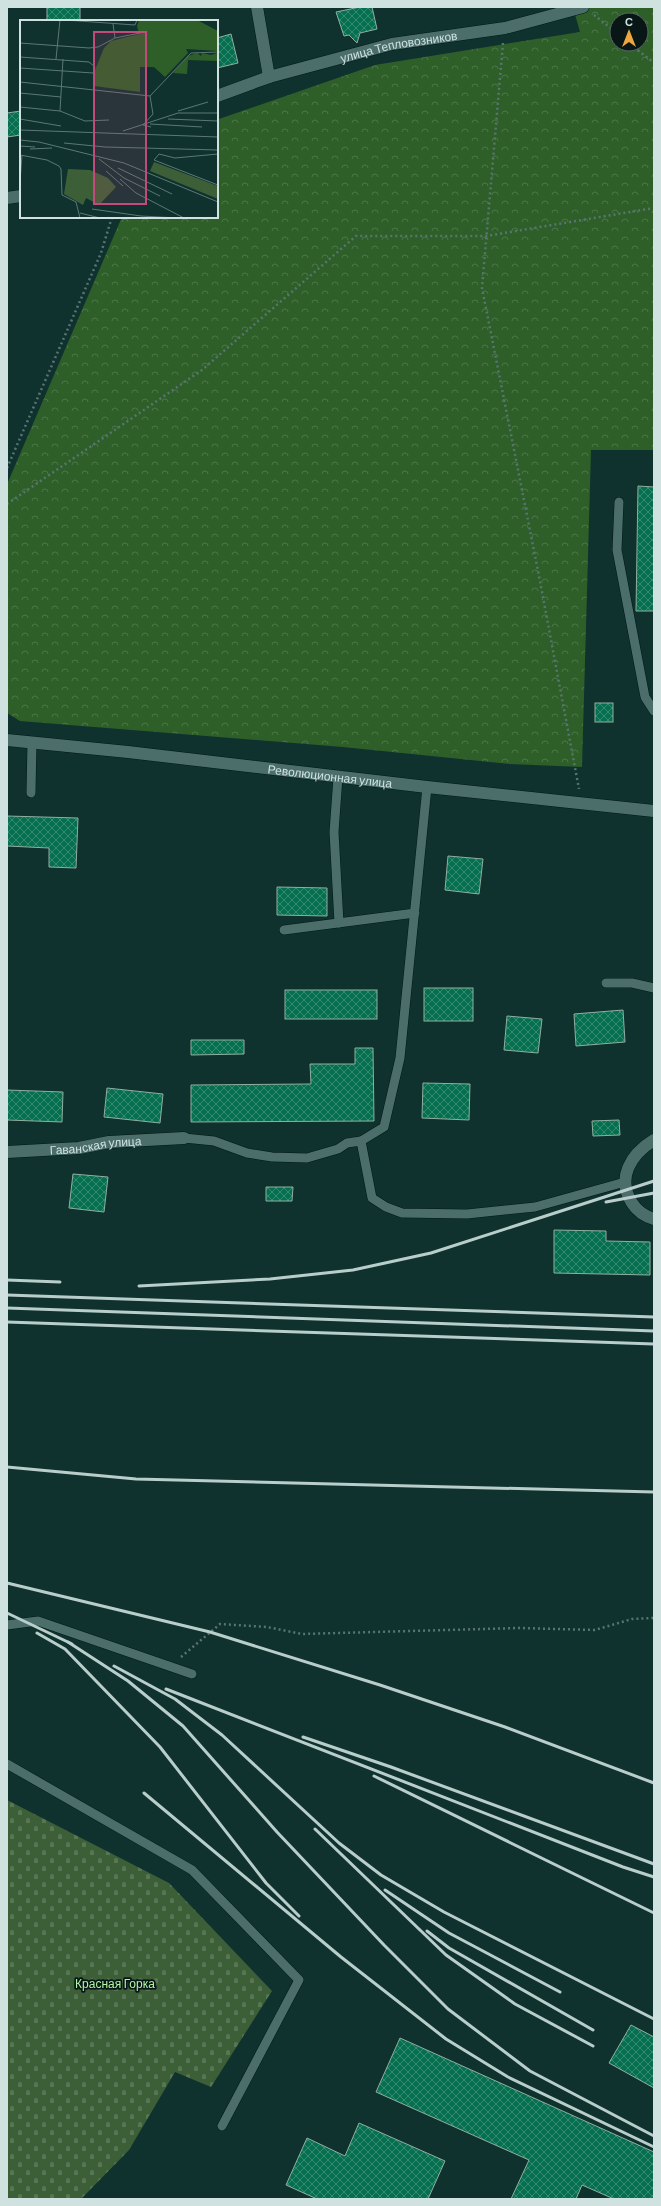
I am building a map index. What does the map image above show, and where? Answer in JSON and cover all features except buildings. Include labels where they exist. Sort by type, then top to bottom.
[{"type":"street","points":[[257,7],[269,77]]},
{"type":"street","name":"улица Тепловозников","points":[[218,96],[269,77],[392,44],[505,28],[586,9]]},
{"type":"street","points":[[7,198],[20,196]]},
{"type":"street","name":"Революционная улица","points":[[7,740],[428,788],[654,811]]},
{"type":"street","name":"Гаванская улица","points":[[7,1152],[79,1148],[109,1142],[184,1138]]},
{"type":"street","points":[[654,1140],[634,1156],[627,1168],[625,1182],[625,1191],[637,1211],[654,1218]]},
{"type":"lane","points":[[619,502],[617,550],[645,697],[654,711]]},
{"type":"lane","points":[[31,793],[32,742]]},
{"type":"lane","points":[[338,777],[334,832],[339,923]]},
{"type":"lane","points":[[184,1138],[214,1141],[247,1153],[266,1156],[307,1158],[338,1149],[347,1143],[361,1141],[384,1127],[400,1058],[428,788]]},
{"type":"lane","points":[[284,930],[415,912]]},
{"type":"lane","points":[[606,983],[632,983],[654,988]]},
{"type":"lane","points":[[361,1141],[372,1198],[386,1206],[402,1212],[467,1214],[535,1206],[625,1182]]},
{"type":"lane","points":[[7,1624],[38,1621],[192,1674]]},
{"type":"lane","points":[[7,1764],[192,1870],[299,1980],[222,2126]]},
{"type":"path","points":[[586,9],[609,27]]},
{"type":"path","points":[[505,28],[482,288],[539,576],[581,803]]},
{"type":"path","points":[[640,52],[654,63]]},
{"type":"path","points":[[7,504],[202,370],[356,236],[486,236],[654,208]]},
{"type":"path","points":[[7,468],[101,253],[112,218]]},
{"type":"path","points":[[170,1666],[220,1624],[267,1627],[302,1634],[519,1628],[595,1630],[632,1618],[654,1618]]},
{"type":"green space","points":[[573,7],[654,7],[654,450],[591,450],[582,767],[510,764],[343,747],[20,721],[7,713],[8,482],[122,218],[218,218],[219,119],[375,65],[580,32]]},
{"type":"green space","name":"Красная Горка","points":[[7,1800],[169,1883],[272,1991],[211,2087],[175,2072],[129,2150],[81,2199],[11,2199],[7,2197]]},
{"type":"railway","points":[[139,1286],[270,1279],[353,1270],[431,1253],[654,1181]]},
{"type":"railway","points":[[606,1202],[654,1193]]},
{"type":"railway","points":[[7,1280],[60,1282]]},
{"type":"railway","points":[[7,1295],[654,1317]]},
{"type":"railway","points":[[7,1308],[654,1331]]},
{"type":"railway","points":[[7,1322],[654,1344]]},
{"type":"railway","points":[[7,1467],[136,1479],[654,1492]]},
{"type":"railway","points":[[7,1583],[210,1632],[380,1685],[505,1727],[654,1783]]},
{"type":"railway","points":[[7,1613],[72,1644]]},
{"type":"railway","points":[[37,1633],[65,1649],[160,1747],[266,1883],[299,1916]]},
{"type":"railway","points":[[68,1642],[128,1681],[183,1726],[277,1832],[384,1945],[448,2009],[530,2071],[654,2136]]},
{"type":"railway","points":[[114,1666],[175,1699],[222,1735],[339,1843],[381,1875],[444,1912],[654,2019]]},
{"type":"railway","points":[[166,1689],[623,1867],[654,1877]]},
{"type":"railway","points":[[303,1737],[391,1767],[654,1864]]},
{"type":"railway","points":[[374,1776],[654,1913]]},
{"type":"railway","points":[[144,1793],[341,1957],[446,2039],[508,2077],[654,2147]]},
{"type":"railway","points":[[315,1829],[446,1955],[515,2004],[593,2046]]},
{"type":"railway","points":[[385,1890],[449,1933],[560,1992]]},
{"type":"railway","points":[[427,1931],[449,1948],[593,2030]]}]
